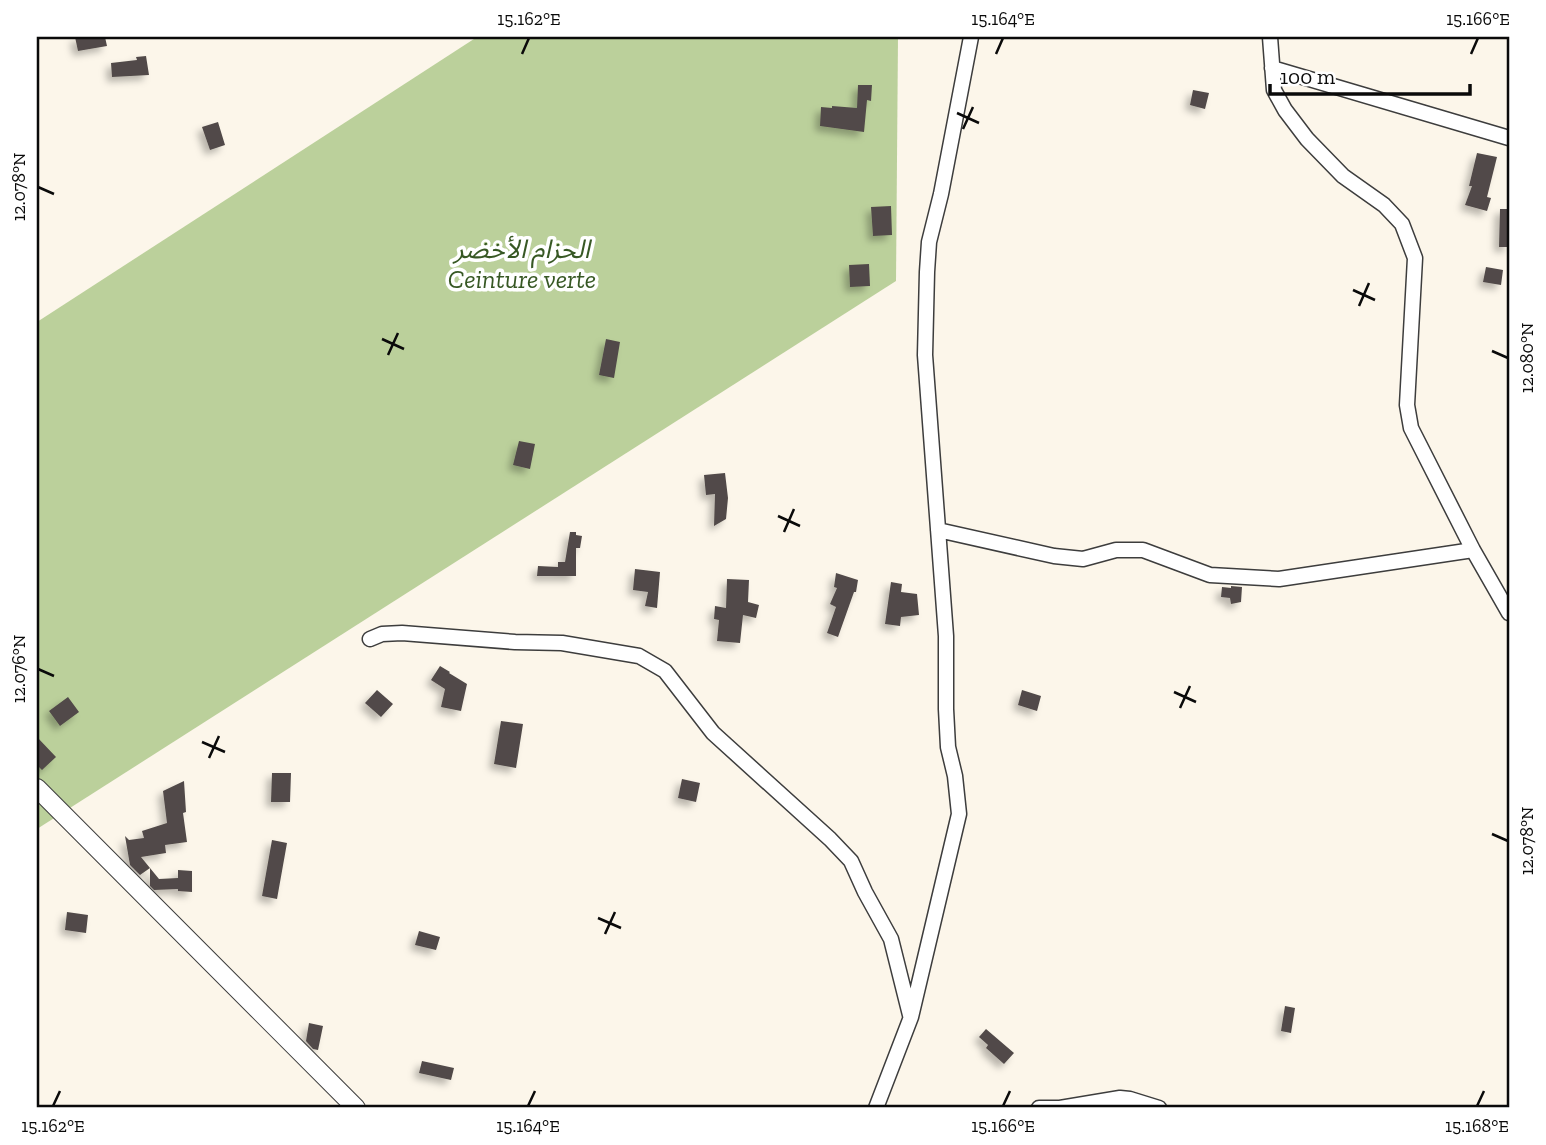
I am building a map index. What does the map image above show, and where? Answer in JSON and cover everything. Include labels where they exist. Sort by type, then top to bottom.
[{"type":"street","points":[[876,1108],[911,1017],[959,814],[955,776],[948,747],[946,636],[925,355],[929,242],[941,194],[971,37]]},
{"type":"street","points":[[1270,37],[1274,90],[1285,110],[1307,139],[1343,176],[1384,205],[1402,224],[1415,258],[1407,405],[1410,428],[1509,613]]},
{"type":"street","points":[[1272,68],[1509,138]]},
{"type":"street","points":[[938,530],[1054,556],[1083,559],[1116,550],[1143,551],[1210,575],[1279,579],[1473,550]]},
{"type":"street","points":[[370,639],[382,634],[402,633],[562,643],[639,656],[665,671],[713,733],[851,861],[891,939],[911,1017]]},
{"type":"street","points":[[37,788],[355,1108]]},
{"type":"street","points":[[1039,1108],[1060,1108],[1120,1098],[1159,1108]]},
{"type":"green space","name":"الحزام الأخضر Ceinture verte","points":[[477,37],[898,37],[896,281],[37,829],[37,322]]},
{"type":"building","points":[[75,37],[105,37],[107,46],[78,51]]},
{"type":"building","points":[[146,56],[149,75],[112,77],[111,63],[137,60],[136,57]]},
{"type":"building","points":[[858,85],[872,85],[871,101],[867,100],[864,132],[820,126],[821,107],[857,108]]},
{"type":"building","points":[[1193,90],[1209,93],[1205,109],[1190,105]]},
{"type":"building","points":[[218,122],[225,145],[210,150],[202,127]]},
{"type":"building","points":[[1477,153],[1497,157],[1487,197],[1491,198],[1487,211],[1465,205],[1472,186],[1469,186]]},
{"type":"building","points":[[891,206],[892,235],[873,236],[871,207]]},
{"type":"building","points":[[1500,209],[1509,209],[1509,247],[1499,247]]},
{"type":"building","points":[[869,264],[870,286],[850,287],[849,265]]},
{"type":"building","points":[[1486,267],[1503,270],[1501,285],[1483,282]]},
{"type":"building","points":[[606,339],[620,342],[614,378],[599,375]]},
{"type":"building","points":[[519,441],[535,444],[530,469],[513,465]]},
{"type":"building","points":[[725,473],[728,498],[726,519],[714,526],[715,494],[706,495],[704,475]]},
{"type":"building","points":[[570,532],[582,536],[580,548],[576,548],[576,576],[537,576],[538,566],[558,567],[558,562],[565,562]]},
{"type":"building","points":[[635,569],[660,572],[657,608],[645,606],[648,592],[633,590]]},
{"type":"building","points":[[836,573],[858,580],[838,637],[827,633],[836,607],[830,604],[837,588],[834,587]]},
{"type":"building","points":[[727,579],[749,580],[748,602],[759,605],[756,618],[743,615],[740,643],[717,641],[719,620],[714,619],[715,606],[726,608]]},
{"type":"building","points":[[891,582],[902,584],[901,592],[917,594],[919,615],[901,617],[900,626],[885,624]]},
{"type":"building","points":[[1222,587],[1242,587],[1241,602],[1231,604],[1230,598],[1221,597]]},
{"type":"building","points":[[440,666],[467,684],[461,711],[441,707],[445,689],[431,680]]},
{"type":"building","points":[[377,690],[393,704],[381,717],[365,703]]},
{"type":"building","points":[[1022,690],[1041,696],[1037,711],[1018,705]]},
{"type":"building","points":[[68,697],[79,712],[60,726],[49,711]]},
{"type":"building","points":[[501,721],[523,724],[516,768],[494,764]]},
{"type":"building","points":[[37,737],[56,757],[42,770],[37,765]]},
{"type":"building","points":[[272,773],[291,773],[290,802],[271,802]]},
{"type":"building","points":[[682,779],[700,783],[696,802],[678,798]]},
{"type":"building","points":[[184,781],[186,812],[183,813],[187,842],[165,845],[166,853],[141,857],[150,868],[140,875],[130,865],[125,836],[129,840],[144,838],[142,831],[167,823],[163,791]]},
{"type":"building","points":[[272,840],[287,843],[277,899],[262,896]]},
{"type":"building","points":[[150,868],[159,879],[178,878],[178,870],[192,871],[192,892],[178,889],[154,890],[150,886]]},
{"type":"building","points":[[67,912],[88,915],[86,933],[65,930]]},
{"type":"building","points":[[419,931],[440,937],[436,950],[415,945]]},
{"type":"building","points":[[1285,1006],[1295,1008],[1291,1033],[1281,1031]]},
{"type":"building","points":[[309,1023],[323,1026],[318,1050],[313,1049],[306,1041]]},
{"type":"building","points":[[986,1029],[1014,1053],[1004,1064],[986,1048],[988,1045],[979,1037]]},
{"type":"building","points":[[422,1061],[454,1068],[451,1080],[419,1073]]}]
